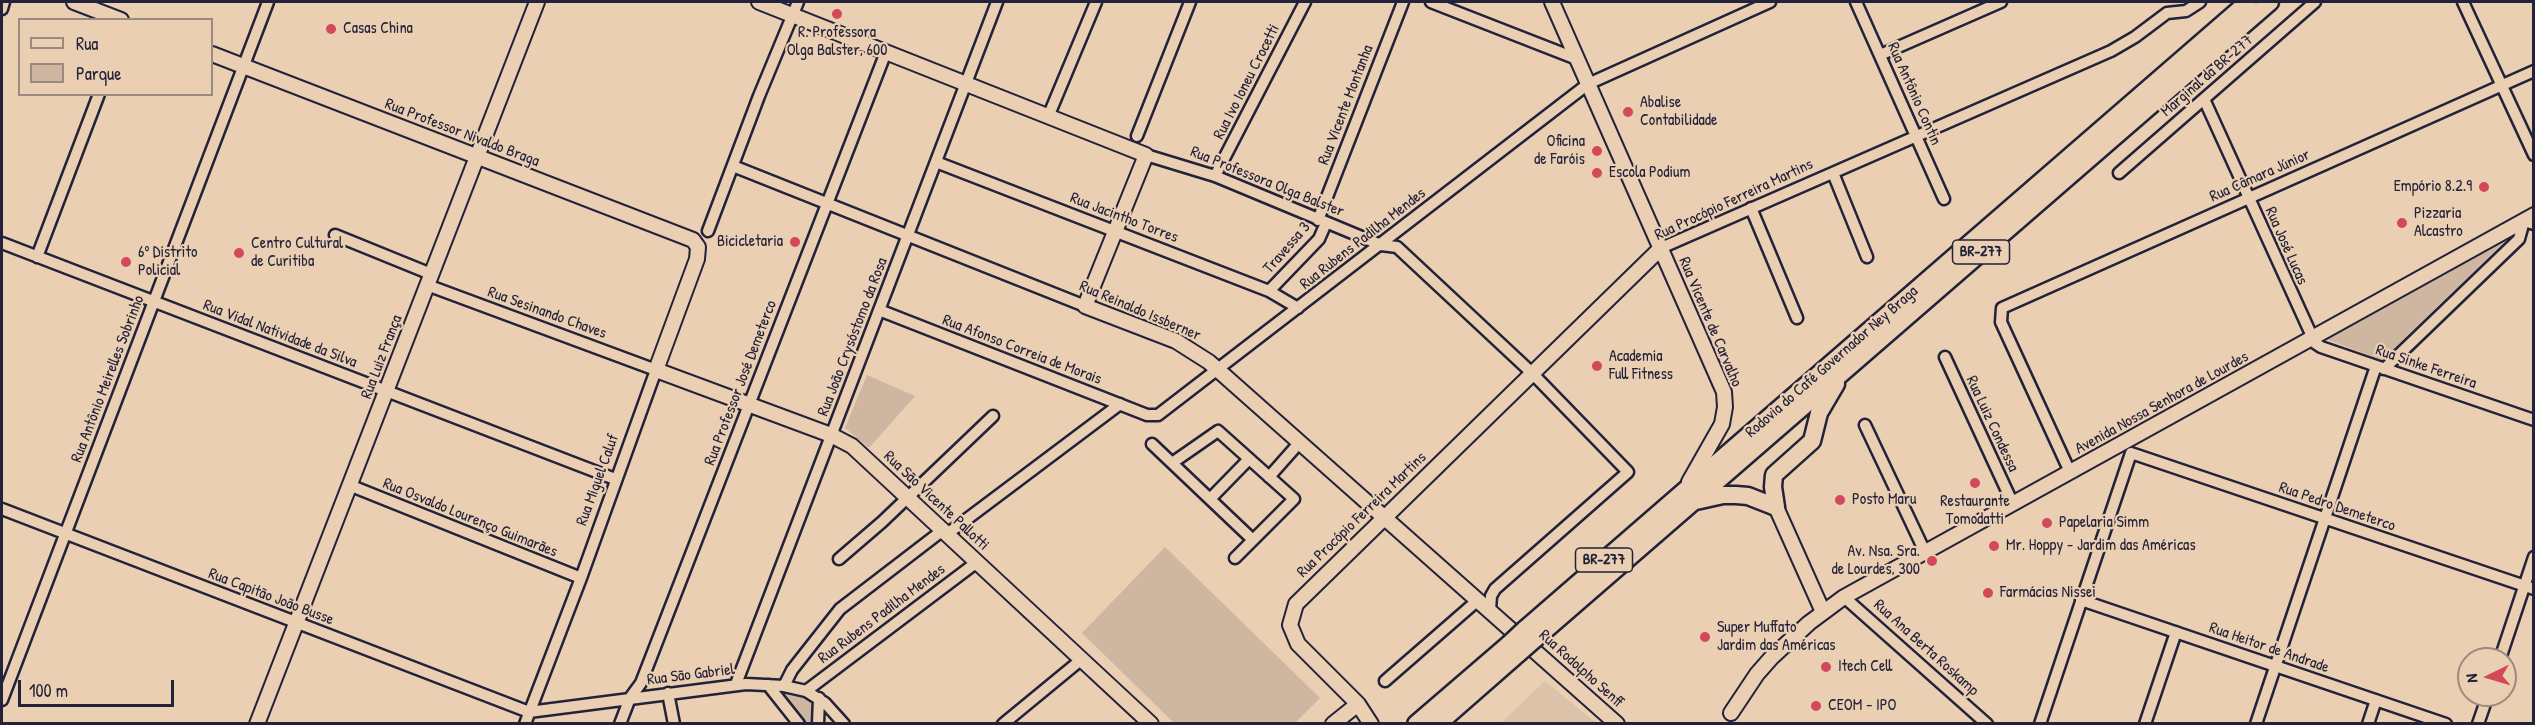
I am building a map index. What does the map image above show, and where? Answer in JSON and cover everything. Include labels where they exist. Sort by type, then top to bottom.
[{"type":"highway","name":"Rodovia do Café Governador Ney Braga","points":[[1416,723],[1522,641],[2248,2]]},
{"type":"highway","name":"Rodovia do Café Governador Ney Braga","points":[[1689,496],[1846,369],[2270,2]]},
{"type":"highway","points":[[1776,507],[1774,475],[1812,441],[1819,413],[1846,369]]},
{"type":"highway","points":[[1689,496],[1736,495],[1762,500],[1776,507]]},
{"type":"highway","name":"Rodovia do Café Governador Ney Braga","points":[[1438,723],[1522,641]]},
{"type":"main road","points":[[74,2],[116,18]]},
{"type":"main road","name":"Rua Luiz França","points":[[257,723],[537,2]]},
{"type":"main road","name":"Rua Professora Olga Balster","points":[[759,2],[795,8],[886,52],[1146,155]]},
{"type":"main road","name":"Rua Vicente de Carvalho","points":[[1552,2],[1724,392],[1725,407],[1722,424],[1689,496]]},
{"type":"main road","name":"Rua Professor Nivaldo Braga","points":[[213,54],[691,239],[698,247]]},
{"type":"main road","points":[[1085,306],[1146,155]]},
{"type":"main road","name":"Avenida Nossa Senhora de Lourdes","points":[[1726,718],[1809,623],[1844,597],[2070,472],[2127,448],[2312,339],[2530,220]]},
{"type":"main road","name":"Rua Miguel Caluf","points":[[656,370],[698,259],[698,247]]},
{"type":"main road","name":"Rua Procópio Ferreira Martins","points":[[1358,704],[1299,644],[1290,625],[1292,614],[1302,596],[1661,248]]},
{"type":"main road","name":"Rua Reinaldo Issberner","points":[[1085,306],[1185,346],[1219,370],[1479,600],[1522,641]]},
{"type":"main road","name":"Rua São Vicente Pallotti","points":[[656,370],[831,435],[852,446],[1151,723]]},
{"type":"main road","points":[[1776,507],[1823,612]]},
{"type":"main road","name":"Rua Rodolpho Senff","points":[[1522,641],[1617,723]]},
{"type":"main road","points":[[1333,723],[1358,704],[1371,723]]},
{"type":"street","points":[[2,9],[4,2]]},
{"type":"street","name":"Rua Antônio Meirelles Sobrinho","points":[[2,700],[268,2]]},
{"type":"street","name":"Rua João Crysóstomo da Rosa","points":[[736,684],[997,2]]},
{"type":"street","points":[[1048,117],[1096,2]]},
{"type":"street","points":[[1137,136],[1190,2]]},
{"type":"street","name":"Rua Ivo Ioneu Crocetti","points":[[1215,176],[1305,2]]},
{"type":"street","name":"Rua Vicente Montanha","points":[[1322,221],[1403,2]]},
{"type":"street","points":[[1431,2],[1577,59]]},
{"type":"street","points":[[1458,2],[1464,15]]},
{"type":"street","name":"Rua Rubens Padilha Mendes","points":[[1155,416],[1219,370],[1588,84],[1770,2]]},
{"type":"street","name":"Rua Antônio Contin","points":[[1856,2],[1944,199]]},
{"type":"street","points":[[1880,56],[2001,2]]},
{"type":"street","points":[[2162,2],[2167,13]]},
{"type":"street","name":"Rua Procópio Ferreira Martins","points":[[1661,248],[2111,51],[2135,37],[2167,13],[2186,11],[2200,2]]},
{"type":"street","name":"Marginal da BR-277","points":[[2119,173],[2315,2]]},
{"type":"street","points":[[2463,2],[2534,155]]},
{"type":"street","points":[[708,231],[795,8]]},
{"type":"street","name":"Rua Professor José Demeterco","points":[[620,723],[630,698],[641,683],[886,52]]},
{"type":"street","name":"Rua Câmara Júnior","points":[[2070,472],[2001,322],[2000,312],[2006,304],[2534,71]]},
{"type":"street","points":[[37,257],[98,96]]},
{"type":"street","name":"Rua José Lucas","points":[[2204,99],[2312,339]]},
{"type":"street","name":"Rua Professora Olga Balster","points":[[1146,155],[1215,176],[1381,245],[1390,245],[1402,251],[1532,373],[1628,472],[1496,589],[1491,596],[1490,610]]},
{"type":"street","name":"Rua Jacintho Torres","points":[[936,162],[1269,291],[1298,308]]},
{"type":"street","name":"Rua Reinaldo Issberner","points":[[732,166],[1085,306]]},
{"type":"street","points":[[1833,173],[1867,257]]},
{"type":"street","points":[[1751,208],[1797,318]]},
{"type":"street","points":[[2256,723],[2325,519],[2380,367],[2519,239],[2530,220]]},
{"type":"street","name":"Travessa 3","points":[[1269,291],[1319,239],[1322,221]]},
{"type":"street","name":"Rua Sesinando Chaves","points":[[335,235],[429,280],[656,370]]},
{"type":"street","name":"Rua Vidal Natividade da Silva","points":[[2,243],[615,479]]},
{"type":"street","name":"Rua Afonso Correia de Morais","points":[[879,310],[1155,416]]},
{"type":"street","name":"Rua Sinke Ferreira","points":[[2312,339],[2321,347],[2534,420]]},
{"type":"street","name":"Rua Luiz Condessa","points":[[1945,357],[2013,504]]},
{"type":"street","name":"Rua Miguel Caluf","points":[[525,723],[581,578],[656,370]]},
{"type":"street","points":[[784,686],[792,670],[840,609],[1120,404]]},
{"type":"street","points":[[839,559],[908,498],[993,416]]},
{"type":"street","points":[[1865,425],[1924,552]]},
{"type":"street","points":[[1172,463],[1218,431],[1294,499],[1234,558]]},
{"type":"street","points":[[1269,477],[1300,442]]},
{"type":"street","points":[[1152,444],[1253,540]]},
{"type":"street","points":[[2040,723],[2081,600],[2127,448]]},
{"type":"street","name":"Rua Pedro Demeterco","points":[[2127,448],[2325,519],[2529,587]]},
{"type":"street","points":[[1210,499],[1250,459]]},
{"type":"street","name":"Rua Osvaldo Lourenço Guimarães","points":[[349,485],[581,578]]},
{"type":"street","name":"Rua Capitão João Busse","points":[[2,509],[529,712]]},
{"type":"street","points":[[2505,647],[2529,587],[2534,557]]},
{"type":"street","name":"Rua Rubens Padilha Mendes","points":[[806,691],[976,562]]},
{"type":"street","name":"Rua Ana Berta Roskamp","points":[[1844,597],[1987,723]]},
{"type":"street","points":[[1385,681],[1479,600]]},
{"type":"street","name":"Rua Heitor de Andrade","points":[[2081,600],[2446,723]]},
{"type":"street","points":[[2145,723],[2176,632]]},
{"type":"street","points":[[1003,723],[1082,660]]},
{"type":"street","name":"Rua São Gabriel","points":[[529,712],[736,684],[768,685],[806,691],[819,698],[844,723]]},
{"type":"street","points":[[768,685],[799,723]]},
{"type":"street","points":[[668,693],[674,723]]},
{"type":"street","points":[[818,723],[819,698]]},
{"type":"street","points":[[2368,723],[2376,700]]},
{"type":"street","points":[[2478,723],[2484,707]]},
{"type":"shaded area","points":[[1545,681],[1596,723],[1501,723]]},
{"type":"green space","points":[[2508,238],[2382,360],[2323,338]]},
{"type":"green space","points":[[867,375],[915,396],[869,448],[845,428]]},
{"type":"green space","points":[[1165,547],[1320,698],[1295,723],[1174,723],[1082,633]]},
{"type":"green space","points":[[784,691],[805,695],[813,702],[812,723],[803,723],[782,696]]},
{"type":"place","name":"R. Professora Olga Balster, 600","points":[[837,14]]},
{"type":"place","name":"Casas China","points":[[331,29]]},
{"type":"place","name":"Abalise Contabilidade","points":[[1628,112]]},
{"type":"place","name":"Oficina de Faróis","points":[[1597,151]]},
{"type":"place","name":"Escola Podium","points":[[1597,173]]},
{"type":"place","name":"Empório 8.2.9","points":[[2484,187]]},
{"type":"place","name":"Pizzaria Alcastro","points":[[2402,223]]},
{"type":"place","name":"Bicicletaria","points":[[795,242]]},
{"type":"place","name":"Centro Cultural de Curitiba","points":[[239,253]]},
{"type":"place","name":"6º Distrito Policial","points":[[126,262]]},
{"type":"place","name":"Academia Full Fitness","points":[[1597,366]]},
{"type":"place","name":"Restaurante Tomodatti","points":[[1975,483]]},
{"type":"place","name":"Posto Maru","points":[[1840,500]]},
{"type":"place","name":"Papelaria Simm","points":[[2047,523]]},
{"type":"place","name":"Mr. Hoppy - Jardim das Américas","points":[[1994,546]]},
{"type":"place","name":"Av. Nsa. Sra. de Lourdes, 300","points":[[1932,561]]},
{"type":"place","name":"Farmácias Nissei","points":[[1988,593]]},
{"type":"place","name":"Super Muffato Jardim das Américas","points":[[1705,637]]},
{"type":"place","name":"Itech Cell","points":[[1826,667]]},
{"type":"place","name":"CEOM - IPO","points":[[1816,706]]}]
